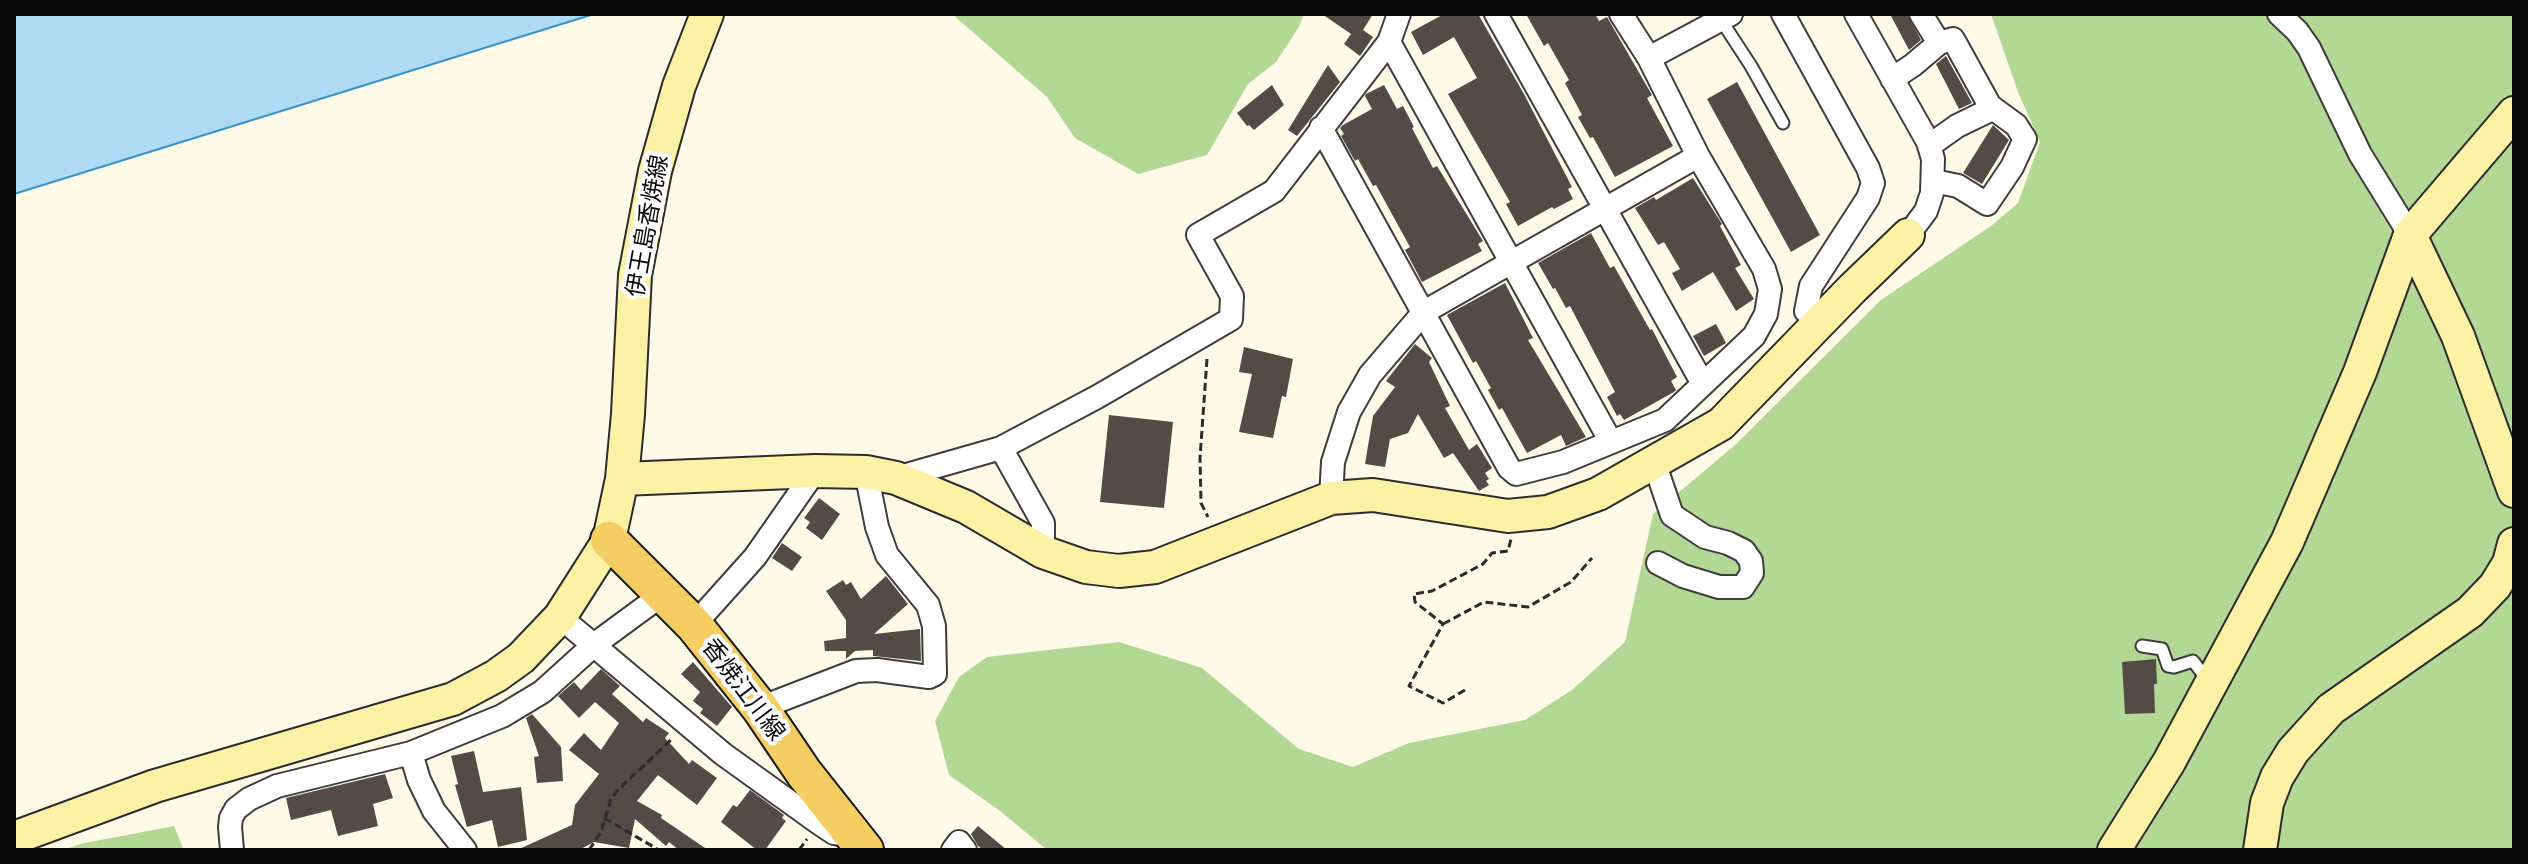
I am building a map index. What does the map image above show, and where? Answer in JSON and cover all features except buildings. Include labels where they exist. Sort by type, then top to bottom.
[{"type":"main road","name":"香焼江川線","points":[[609,540],[694,625],[859,842]]},
{"type":"street","points":[[622,479],[815,471],[881,475],[1001,448],[1231,319],[1232,296],[1198,235],[1274,191],[1389,42],[1399,14]]},
{"type":"street","points":[[1496,14],[1703,384]]},
{"type":"street","points":[[1321,128],[1509,468],[1516,474],[1563,462],[1665,420],[1760,327],[1766,314],[1770,289],[1764,269],[1698,156],[1649,58],[1621,14]]},
{"type":"street","points":[[1783,14],[1868,168],[1873,183],[1868,198],[1811,286],[1806,311],[1820,322]]},
{"type":"street","points":[[1921,14],[1939,43]]},
{"type":"street","points":[[2279,14],[2309,48],[2360,154],[2410,235],[2458,336],[2514,491]]},
{"type":"street","points":[[881,475],[966,507],[1043,552],[1086,567],[1129,570],[1155,567],[1331,498],[1373,495],[1508,516],[1548,512],[1598,494],[1721,424],[1908,235],[1926,211],[1934,181],[1929,146],[1859,15]]},
{"type":"street","name":"伊王島香焼線","points":[[14,838],[155,786],[453,699],[496,676],[521,658],[560,617],[609,540],[622,479],[635,275],[655,171],[703,17]]},
{"type":"street","points":[[1649,58],[1726,17]]},
{"type":"street","points":[[1892,79],[1939,43],[1953,39],[1992,109],[2016,125],[2025,139],[2012,167],[1987,204],[1958,186],[1934,181]]},
{"type":"street","points":[[1389,42],[1611,442]]},
{"type":"street","points":[[1929,146],[1957,126],[1992,109]]},
{"type":"street","points":[[2114,850],[2169,762],[2287,542],[2360,372],[2410,235],[2451,184],[2508,128]]},
{"type":"street","points":[[1331,498],[1333,462],[1349,412],[1370,375],[1424,312],[1698,156]]},
{"type":"street","points":[[1001,448],[1043,523],[1043,552]]},
{"type":"street","points":[[1654,462],[1672,515],[1705,537],[1744,551],[1751,561],[1752,573],[1743,587],[1719,587],[1683,576],[1658,563]]},
{"type":"street","points":[[694,625],[755,557],[815,471]]},
{"type":"street","points":[[760,708],[856,671],[877,670],[929,677],[935,674],[936,653],[928,605],[887,555],[877,527],[881,475]]},
{"type":"street","points":[[2260,850],[2267,803],[2277,777],[2310,730],[2331,709],[2470,612],[2495,586],[2513,554]]},
{"type":"street","points":[[232,850],[231,818],[236,809],[249,799],[277,786],[411,753],[502,716],[542,692],[595,644],[663,594]]},
{"type":"street","points":[[560,617],[723,754],[834,833],[859,842]]},
{"type":"street","points":[[411,753],[419,780],[434,811],[465,850]]},
{"type":"street","points":[[953,850],[959,842],[965,850]]},
{"type":"lane","points":[[1726,17],[1783,123]]},
{"type":"lane","points":[[2142,646],[2162,649],[2168,666],[2193,661],[2211,685]]},
{"type":"path","points":[[1209,331],[1200,458],[1201,503],[1220,542]]},
{"type":"path","points":[[1443,624],[1415,602],[1414,594],[1432,591],[1483,564],[1492,553],[1508,551],[1511,539],[1508,516]]},
{"type":"path","points":[[1465,690],[1443,703],[1409,686],[1443,624],[1484,602],[1528,607],[1571,582],[1592,558]]},
{"type":"path","points":[[589,850],[601,832],[611,799],[688,725]]},
{"type":"path","points":[[604,818],[659,850]]},
{"type":"green space","points":[[952,14],[1304,14],[1276,62],[1248,84],[1207,155],[1138,174],[1075,138],[1047,97]]},
{"type":"green space","points":[[1991,14],[2514,14],[2514,850],[1047,850],[1000,811],[949,775],[935,721],[959,677],[987,657],[1119,642],[1202,668],[1299,749],[1353,767],[1409,743],[1525,720],[1572,690],[1625,642],[1653,514],[1734,446],[1881,300],[1991,226],[2018,203],[2040,142],[2018,92]]},
{"type":"green space","points":[[174,826],[184,850],[64,850],[80,844]]},
{"type":"water","points":[[14,14],[594,14],[14,194]]}]
